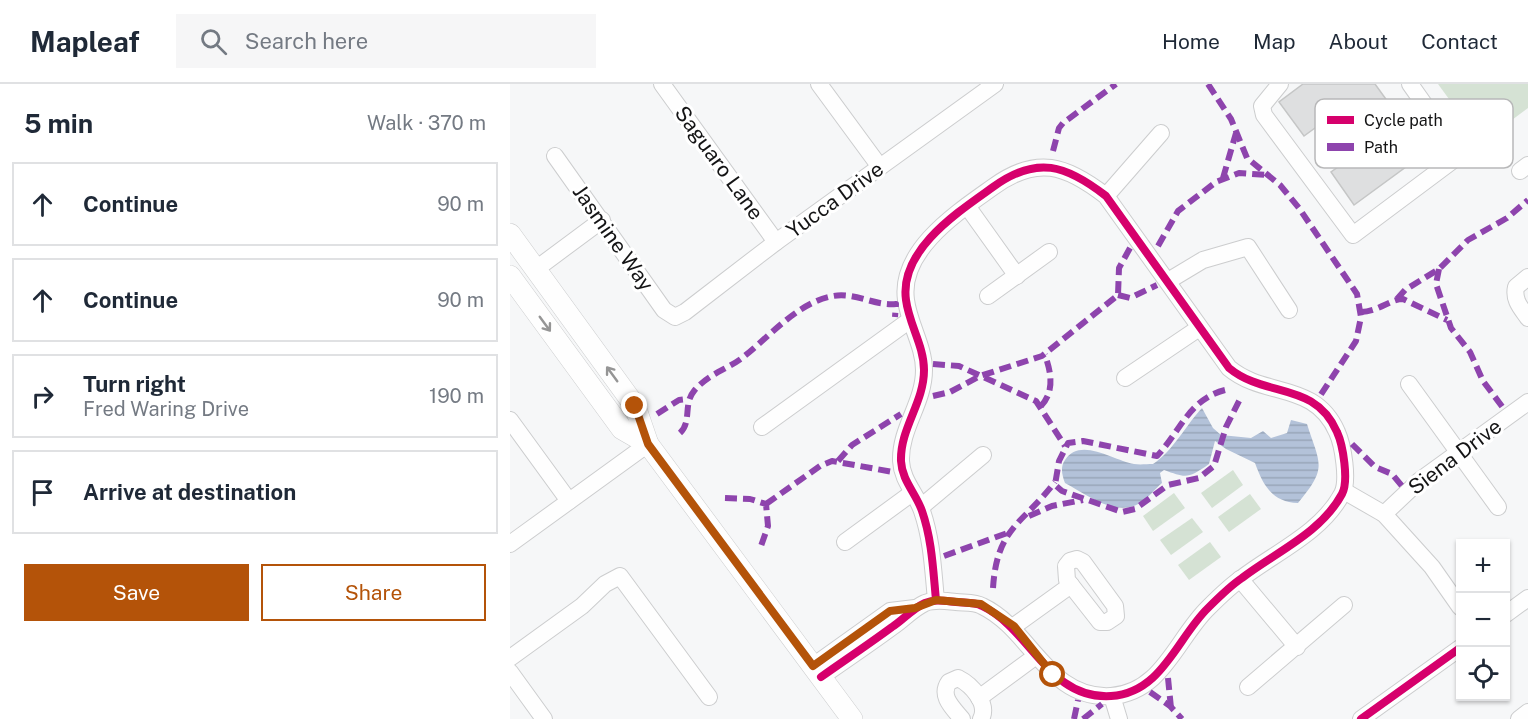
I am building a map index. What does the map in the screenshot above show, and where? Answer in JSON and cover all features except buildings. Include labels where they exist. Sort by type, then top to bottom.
[{"type":"main road","points":[[510,234],[635,406],[648,444],[852,719]]},
{"type":"main road","points":[[510,257],[523,274],[536,269]]},
{"type":"main road","points":[[510,276],[622,429],[648,444]]},
{"type":"street","name":"Saguaro Lane","points":[[662,84],[776,242]]},
{"type":"street","points":[[819,84],[880,167]]},
{"type":"street","points":[[1280,84],[1262,106],[1264,115],[1353,235],[1443,168]]},
{"type":"street","points":[[1410,84],[1421,99]]},
{"type":"street","name":"Yucca Drive","points":[[675,317],[685,312],[776,242],[880,167],[984,87]]},
{"type":"street","points":[[1106,196],[1161,133]]},
{"type":"street","name":"Jasmine Way","points":[[555,156],[664,310],[675,317]]},
{"type":"street","points":[[817,671],[879,628],[915,608],[936,600],[981,604],[1014,626],[1036,656],[1064,683],[1092,694],[1112,696],[1135,689],[1156,675],[1176,652],[1192,625],[1240,579],[1311,530],[1335,507],[1344,491],[1344,458],[1337,432],[1326,413],[1306,396],[1269,385],[1259,385],[1240,377],[1220,358],[1106,196],[1078,175],[1042,166],[1012,173],[932,234],[912,267],[905,298],[924,360],[924,386],[903,438],[901,451],[904,478],[916,500],[932,542],[936,600]]},
{"type":"street","points":[[967,206],[1017,276]]},
{"type":"street","points":[[536,269],[602,220]]},
{"type":"street","points":[[1168,282],[1203,260],[1248,247],[1289,310]]},
{"type":"street","points":[[988,296],[1049,252]]},
{"type":"street","points":[[1528,277],[1516,287],[1515,292],[1517,303],[1528,318]]},
{"type":"street","points":[[762,427],[910,320]]},
{"type":"street","points":[[1125,378],[1199,328]]},
{"type":"street","points":[[1409,384],[1498,507]]},
{"type":"street","name":"Siena Drive","points":[[1384,514],[1419,482],[1528,402]]},
{"type":"street","points":[[510,420],[569,501]]},
{"type":"street","points":[[510,544],[648,444]]},
{"type":"street","points":[[845,542],[916,500],[983,455]]},
{"type":"street","points":[[1344,491],[1384,514],[1432,567],[1456,600]]},
{"type":"street","points":[[510,658],[582,606],[605,584],[620,576],[709,697]]},
{"type":"street","points":[[1240,579],[1297,646]]},
{"type":"street","points":[[1014,626],[1071,585]]},
{"type":"street","points":[[1510,612],[1528,598]]},
{"type":"street","points":[[1248,687],[1344,605]]},
{"type":"street","points":[[1361,719],[1456,652]]},
{"type":"street","points":[[979,698],[1036,656]]},
{"type":"street","points":[[510,672],[544,719]]},
{"type":"street","points":[[962,719],[945,698],[946,685],[958,678],[979,698],[984,709],[981,719]]},
{"type":"street","points":[[1112,696],[1119,719]]},
{"type":"street","points":[[1519,719],[1528,712]]},
{"type":"green space","points":[[1438,84],[1528,84],[1528,108],[1513,119],[1513,99],[1449,99]]},
{"type":"green space","points":[[1233,470],[1243,485],[1212,508],[1201,493]]},
{"type":"green space","points":[[1174,493],[1185,508],[1153,531],[1143,516]]},
{"type":"green space","points":[[1250,494],[1261,509],[1229,532],[1218,517]]},
{"type":"green space","points":[[1192,518],[1203,532],[1171,555],[1160,540]]},
{"type":"green space","points":[[1210,542],[1221,557],[1189,580],[1178,565]]},
{"type":"water","points":[[1202,408],[1213,428],[1221,435],[1251,438],[1263,431],[1271,438],[1287,433],[1291,420],[1307,424],[1319,465],[1314,481],[1298,503],[1275,496],[1265,485],[1255,463],[1215,441],[1209,464],[1187,476],[1164,470],[1160,473],[1162,483],[1143,501],[1130,507],[1121,508],[1101,503],[1065,483],[1062,465],[1071,453],[1079,450],[1098,452],[1134,464],[1153,464],[1173,445]]},
{"type":"marked path","points":[[1053,151],[1059,128],[1063,123],[1116,84]]},
{"type":"marked path","points":[[1208,84],[1231,119],[1247,158],[1280,185],[1299,208],[1357,294],[1361,317],[1356,341],[1320,396]]},
{"type":"marked path","points":[[1223,178],[1236,133]]},
{"type":"marked path","points":[[1158,246],[1178,211],[1216,182],[1239,173],[1266,175]]},
{"type":"marked path","points":[[1397,299],[1405,290],[1439,269],[1468,240],[1507,218],[1528,200]]},
{"type":"marked path","points":[[933,396],[950,392],[980,376],[1042,356],[1118,295],[1119,268],[1130,248]]},
{"type":"marked path","points":[[1439,269],[1436,284],[1451,328],[1470,352],[1483,381],[1504,409]]},
{"type":"marked path","points":[[1118,295],[1130,298],[1157,285]]},
{"type":"marked path","points":[[680,433],[686,424],[691,396],[699,385],[742,358],[784,321],[808,305],[833,296],[849,296],[896,304],[895,317]]},
{"type":"marked path","points":[[1361,312],[1403,299],[1447,320]]},
{"type":"marked path","points":[[1041,406],[1050,388],[1049,368],[1045,355]]},
{"type":"marked path","points":[[933,364],[959,366],[1036,401],[1065,446]]},
{"type":"marked path","points":[[1225,390],[1202,401],[1186,417],[1157,456],[1083,441],[1068,443],[1059,461],[1055,485],[1062,491],[1122,512],[1135,509],[1168,485],[1199,478],[1214,466],[1226,427],[1240,399]]},
{"type":"marked path","points":[[657,414],[679,400],[688,399]]},
{"type":"marked path","points":[[838,461],[852,445],[901,414]]},
{"type":"marked path","points":[[1352,444],[1375,467],[1392,474],[1402,486]]},
{"type":"marked path","points":[[766,504],[820,466],[832,461],[893,472]]},
{"type":"marked path","points":[[993,588],[995,568],[1006,539],[1013,528],[1055,482]]},
{"type":"marked path","points":[[725,498],[750,499],[766,504],[768,526],[761,546]]},
{"type":"marked path","points":[[1029,516],[1052,506],[1083,500]]},
{"type":"marked path","points":[[944,556],[1010,532]]},
{"type":"marked path","points":[[1168,678],[1171,708]]},
{"type":"marked path","points":[[1150,692],[1170,706],[1182,719]]},
{"type":"marked path","points":[[1074,719],[1078,700]]},
{"type":"marked path","points":[[1083,719],[1102,704]]},
{"type":"cycle path","points":[[821,677],[920,605],[940,601],[976,604],[999,617],[1055,675],[1071,687],[1089,694],[1111,696],[1129,693],[1156,675],[1197,620],[1225,592],[1310,531],[1333,508],[1342,494],[1345,481],[1343,454],[1337,432],[1328,416],[1303,397],[1258,383],[1229,368],[1106,196],[1078,177],[1064,171],[1051,168],[1024,171],[993,187],[934,234],[921,249],[906,282],[906,300],[922,352],[924,370],[920,394],[904,438],[901,461],[904,475],[919,505],[928,533],[936,600]]},
{"type":"cycle path","points":[[1361,719],[1456,651]]},
{"type":"route","points":[[635,406],[648,444],[813,666],[890,611],[899,608],[915,608],[936,600],[981,604],[1014,626],[1053,675]]}]
